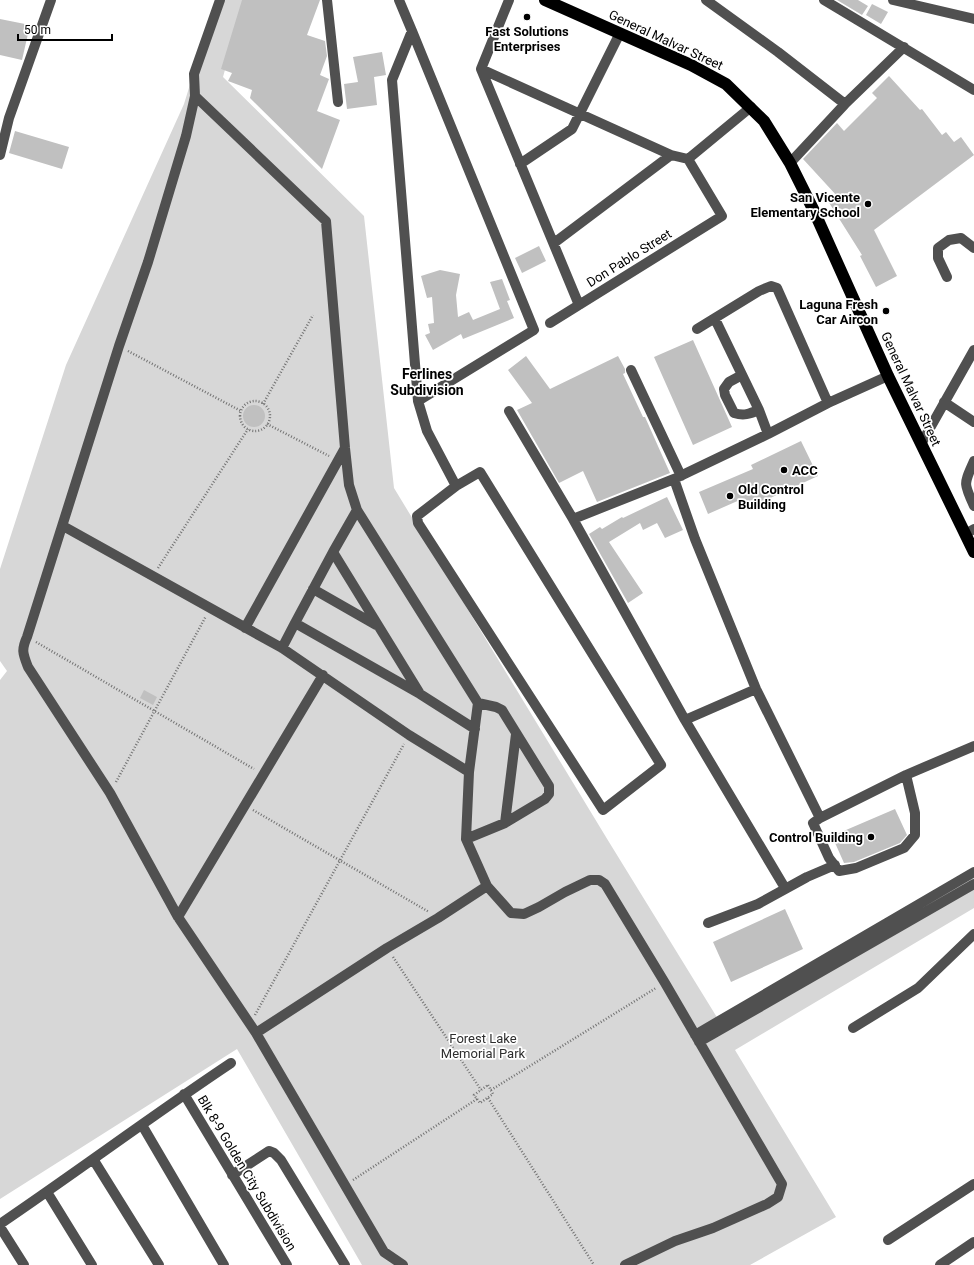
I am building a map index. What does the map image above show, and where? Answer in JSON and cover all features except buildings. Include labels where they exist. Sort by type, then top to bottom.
[{"type":"highway","name":"General Malvar Street","points":[[545,0],[620,33],[726,84],[764,121],[790,163],[814,211],[888,376],[922,444],[970,531],[974,552]]},
{"type":"street","points":[[0,155],[4,118],[51,0]]},
{"type":"street","points":[[220,0],[194,74],[195,96],[186,136],[148,262],[119,346],[63,526],[23,646],[23,655],[28,667],[110,793],[178,917],[253,1029],[384,1252],[403,1265]]},
{"type":"street","points":[[327,0],[338,102]]},
{"type":"street","points":[[399,0],[534,330],[418,401]]},
{"type":"street","points":[[509,0],[481,68],[579,304]]},
{"type":"street","points":[[706,0],[778,52],[845,104]]},
{"type":"street","points":[[824,0],[974,90]]},
{"type":"street","points":[[893,0],[974,19]]},
{"type":"street","points":[[412,31],[392,80],[418,401],[427,431],[456,486]]},
{"type":"street","points":[[520,164],[572,130],[620,33]]},
{"type":"street","points":[[790,163],[845,104],[904,47]]},
{"type":"street","points":[[481,68],[671,155],[688,159],[751,107]]},
{"type":"street","points":[[195,96],[326,221],[344,448],[349,485],[357,510],[478,703],[469,772],[466,839],[487,886],[511,913],[524,914],[590,880],[598,880],[605,884],[665,983],[782,1184],[778,1197],[767,1204],[713,1228],[675,1240],[625,1265]]},
{"type":"street","points":[[554,244],[671,155]]},
{"type":"street","name":"Don Pablo Street","points":[[550,323],[722,216],[688,159]]},
{"type":"street","points":[[947,277],[938,258],[938,248],[949,240],[961,238],[974,248]]},
{"type":"street","points":[[697,330],[759,291],[771,286],[777,288],[828,403]]},
{"type":"street","points":[[715,319],[759,410],[768,434]]},
{"type":"street","points":[[922,444],[974,350]]},
{"type":"street","points":[[631,370],[677,478],[696,539],[756,689],[820,818]]},
{"type":"street","points":[[742,375],[729,382],[724,389],[730,406],[734,413],[746,415],[759,410]]},
{"type":"street","points":[[573,519],[677,478],[828,403],[888,376]]},
{"type":"street","points":[[944,402],[974,422]]},
{"type":"street","points":[[509,411],[573,519],[684,720],[785,888]]},
{"type":"street","points":[[245,628],[344,448]]},
{"type":"street","points":[[974,461],[965,481],[966,489],[974,506]]},
{"type":"street","points":[[480,472],[661,765],[603,810],[418,523],[417,516],[456,486],[480,472]]},
{"type":"street","points":[[282,648],[357,510]]},
{"type":"street","points":[[63,526],[282,648],[410,735],[469,772]]},
{"type":"street","points":[[333,552],[420,694]]},
{"type":"street","points":[[313,589],[378,626]]},
{"type":"street","points":[[295,623],[420,694],[475,729]]},
{"type":"street","points":[[178,917],[323,675]]},
{"type":"street","points":[[684,720],[756,689]]},
{"type":"street","points":[[466,839],[505,823],[545,799],[549,794],[549,786],[502,710],[478,703]]},
{"type":"street","points":[[505,823],[516,734]]},
{"type":"street","points":[[906,776],[915,813],[915,835],[904,848],[856,868],[839,871],[829,858],[813,823],[820,818],[906,776],[974,746]]},
{"type":"street","points":[[708,923],[758,904],[785,888],[835,865]]},
{"type":"street","points":[[697,1039],[974,872]]},
{"type":"street","points":[[697,1039],[974,884]]},
{"type":"street","points":[[253,1029],[438,918],[487,886]]},
{"type":"street","points":[[852,1028],[918,988],[974,934]]},
{"type":"street","points":[[0,1224],[184,1094],[231,1063]]},
{"type":"street","name":"Blk 8-9 Golden City Subdivision","points":[[184,1094],[287,1265]]},
{"type":"street","points":[[142,1125],[224,1265]]},
{"type":"street","points":[[232,1175],[269,1151],[274,1152],[281,1160],[345,1265]]},
{"type":"street","points":[[93,1159],[159,1265]]},
{"type":"street","points":[[888,1240],[974,1184]]},
{"type":"street","points":[[47,1192],[92,1265]]},
{"type":"street","points":[[0,1227],[24,1265]]},
{"type":"street","points":[[940,1265],[974,1242]]},
{"type":"path","points":[[263,404],[313,315]]},
{"type":"path","points":[[119,346],[241,411]]},
{"type":"path","points":[[251,402],[263,404],[268,410],[269,414],[267,424],[260,430],[256,431],[248,429],[241,421],[241,411],[251,402]]},
{"type":"path","points":[[267,424],[337,460]]},
{"type":"path","points":[[153,576],[248,429]]},
{"type":"path","points":[[110,793],[211,608]]},
{"type":"path","points":[[27,637],[263,775]]},
{"type":"path","points":[[253,1029],[340,861],[410,735]]},
{"type":"path","points":[[245,805],[438,918]]},
{"type":"path","points":[[387,948],[481,1090]]},
{"type":"path","points":[[491,1090],[665,983]]},
{"type":"path","points":[[488,1085],[493,1094],[480,1103],[474,1095],[481,1090],[488,1085]]},
{"type":"path","points":[[488,1098],[594,1265]]},
{"type":"path","points":[[344,1186],[477,1099]]},
{"type":"green space","name":"Forest Lake Memorial Park","points":[[216,0],[244,0],[223,77],[364,216],[394,488],[718,1019],[974,868],[974,908],[735,1050],[836,1217],[750,1265],[362,1265],[237,1049],[0,1199],[0,680],[7,671],[0,661],[0,569],[66,365],[184,104]]},
{"type":"place","name":"Fast Solutions Enterprises","points":[[527,17]]},
{"type":"place","name":"San Vicente Elementary School","points":[[868,204]]},
{"type":"place","name":"Laguna Fresh Car Aircon","points":[[886,311]]},
{"type":"place","name":"ACC","points":[[784,470]]},
{"type":"place","name":"Old Control Building","points":[[730,496]]},
{"type":"place","name":"Control Building","points":[[871,837]]},
{"type":"district","name":"Ferlines Subdivision","points":[[427,382]]}]
